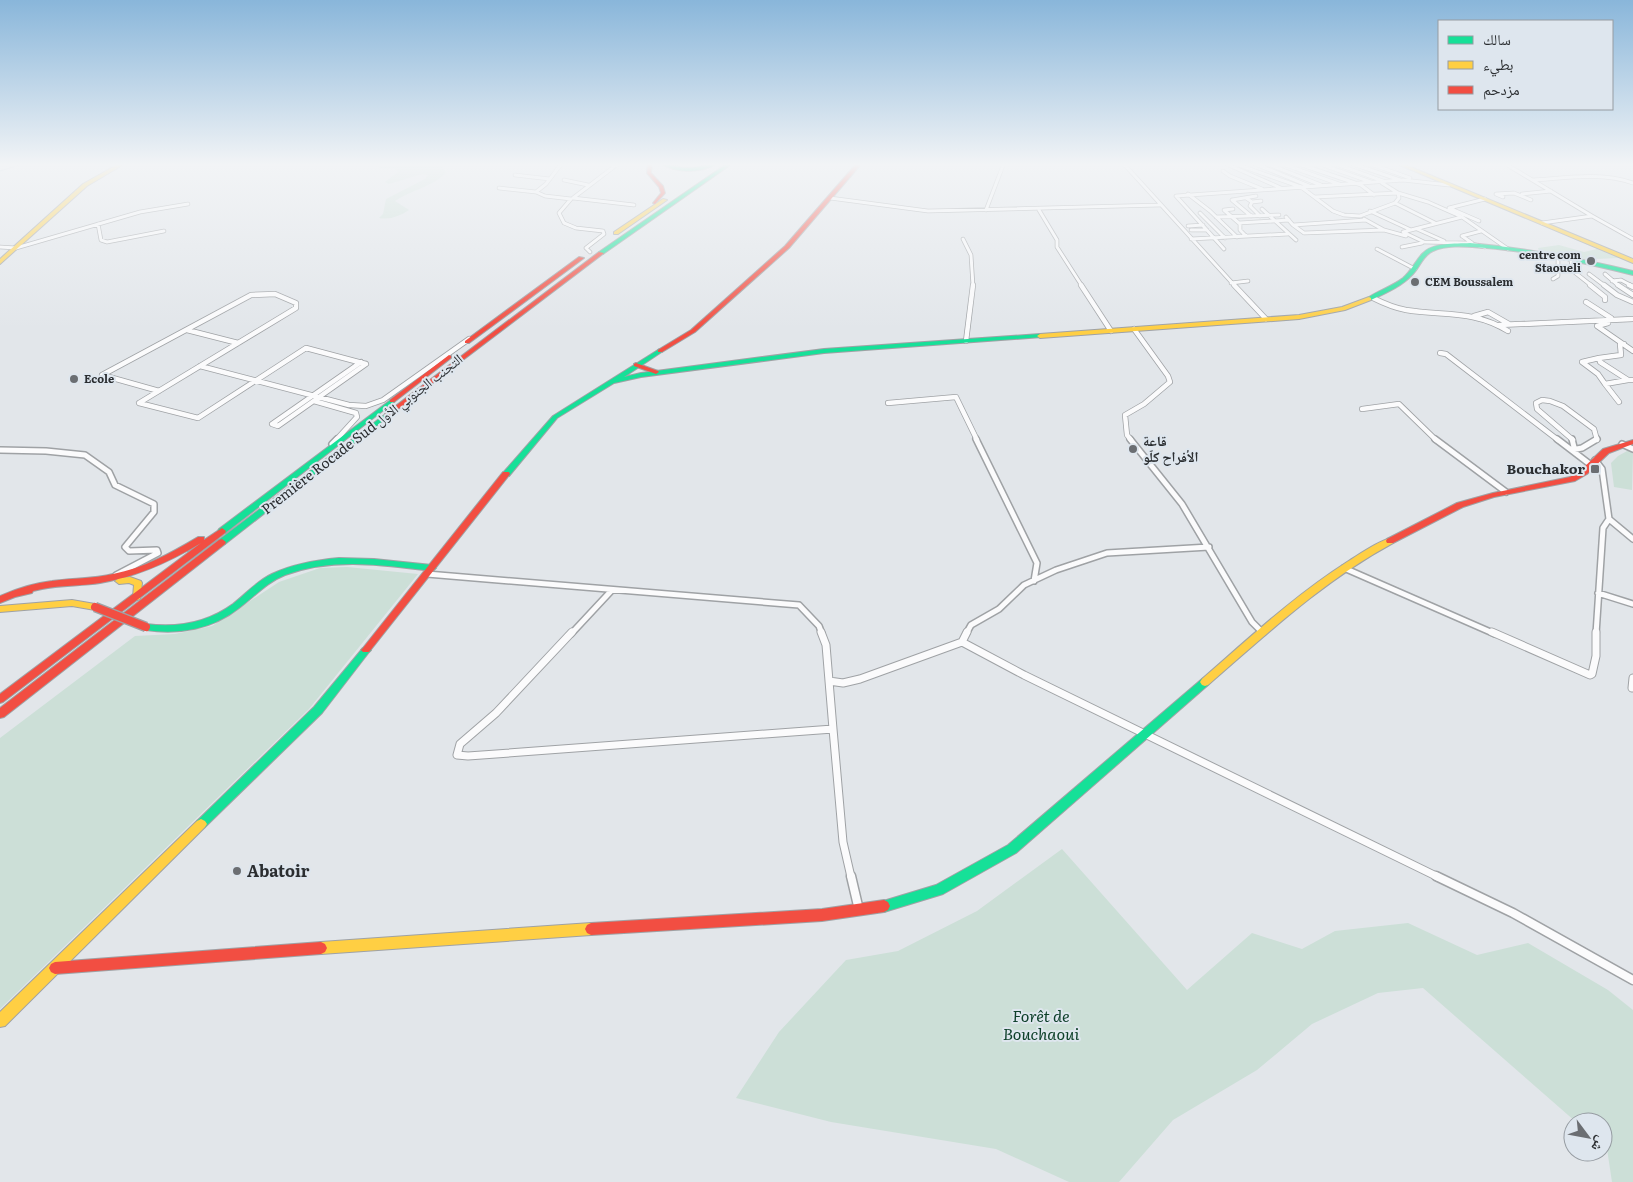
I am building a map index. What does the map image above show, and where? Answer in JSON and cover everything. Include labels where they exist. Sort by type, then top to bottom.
[{"type":"main road","points":[[0,262],[49,218]]},
{"type":"main road","points":[[616,233],[635,218]]},
{"type":"main road","name":"Première Rocade Sud التجنب الجنوبي الأول","points":[[0,699],[137,597],[546,282],[638,218]]},
{"type":"main road","name":"Première Rocade Sud التجنب الجنوبي الأول","points":[[0,714],[177,579],[469,351],[598,255],[651,218]]},
{"type":"main road","points":[[640,226],[652,218]]},
{"type":"main road","points":[[0,1021],[318,710],[506,474],[555,417],[706,321],[787,247],[812,218]]},
{"type":"main road","points":[[1531,218],[1633,261]]},
{"type":"main road","points":[[609,382],[659,373],[848,350],[1266,319],[1329,312],[1350,308],[1373,298],[1410,274],[1421,257],[1434,248],[1460,246],[1508,249],[1633,273]]},
{"type":"main road","points":[[636,365],[659,373]]},
{"type":"main road","points":[[55,968],[626,926],[822,916],[884,906],[939,890],[1005,854],[1323,582],[1371,550],[1460,504],[1506,492],[1572,479],[1584,472],[1606,451],[1622,444],[1633,442]]},
{"type":"main road","points":[[0,600],[44,583],[111,578],[160,563],[260,501]]},
{"type":"main road","points":[[0,609],[72,602],[95,608],[146,627],[170,630],[209,620],[235,606],[267,579],[281,573],[321,562],[350,560],[429,571]]},
{"type":"main road","points":[[23,591],[130,580],[138,583],[137,597]]},
{"type":"street","points":[[0,247],[16,248],[118,218]]},
{"type":"street","points":[[559,218],[563,223],[576,228],[604,232],[602,236],[586,248],[590,252]]},
{"type":"street","points":[[1044,218],[1057,240],[1057,247],[1111,331]]},
{"type":"street","points":[[1172,218],[1266,319]]},
{"type":"street","points":[[1196,218],[1224,249]]},
{"type":"street","points":[[1205,218],[1225,238]]},
{"type":"street","points":[[1217,218],[1237,236]]},
{"type":"street","points":[[1233,218],[1239,223],[1241,232]]},
{"type":"street","points":[[1254,218],[1258,222]]},
{"type":"street","points":[[1264,218],[1268,221]]},
{"type":"street","points":[[1273,218],[1296,240]]},
{"type":"street","points":[[1239,223],[1277,221],[1280,218]]},
{"type":"street","points":[[1285,218],[1304,233],[1384,230]]},
{"type":"street","points":[[1363,218],[1384,230],[1434,248]]},
{"type":"street","points":[[1385,218],[1411,230]]},
{"type":"street","points":[[1425,218],[1435,223]]},
{"type":"street","points":[[1457,218],[1403,232],[1424,242],[1474,244],[1487,247]]},
{"type":"street","points":[[1464,218],[1508,249]]},
{"type":"street","points":[[1472,218],[1479,221]]},
{"type":"street","points":[[1542,223],[1577,218]]},
{"type":"street","points":[[1596,218],[1633,239]]},
{"type":"street","points":[[1294,225],[1366,220]]},
{"type":"street","points":[[1348,221],[1361,230]]},
{"type":"street","points":[[98,224],[102,240],[107,242],[164,231]]},
{"type":"street","points":[[1188,226],[1203,225]]},
{"type":"street","points":[[1417,229],[1446,242]]},
{"type":"street","points":[[1191,230],[1207,230]]},
{"type":"street","points":[[1474,244],[1462,236],[1481,231]]},
{"type":"street","points":[[1232,232],[1241,232],[1246,236]]},
{"type":"street","points":[[1622,232],[1633,232]]},
{"type":"street","points":[[1191,239],[1288,234]]},
{"type":"street","points":[[963,239],[971,255],[972,273],[972,291],[966,341]]},
{"type":"street","points":[[1402,247],[1422,244]]},
{"type":"street","points":[[1377,249],[1415,269]]},
{"type":"street","points":[[1553,279],[1558,276],[1558,258]]},
{"type":"street","points":[[1571,260],[1570,268],[1602,295],[1605,300]]},
{"type":"street","points":[[1589,274],[1616,293],[1633,302]]},
{"type":"street","points":[[1605,274],[1626,292],[1633,295]]},
{"type":"street","points":[[1581,278],[1595,277]]},
{"type":"street","points":[[1612,281],[1621,280],[1633,287]]},
{"type":"street","points":[[1231,283],[1248,281]]},
{"type":"street","points":[[1602,295],[1626,292]]},
{"type":"street","points":[[160,391],[102,375],[242,299],[255,294],[263,293],[292,300],[296,303],[296,308],[160,391],[139,403],[198,418],[306,348],[364,363],[314,398],[278,426],[272,424],[314,398],[354,406],[378,403],[447,353],[477,335]]},
{"type":"street","points":[[1373,298],[1404,310],[1438,311],[1474,316],[1499,325],[1508,332]]},
{"type":"street","points":[[1586,302],[1608,318],[1632,320]]},
{"type":"street","points":[[1474,316],[1483,311],[1489,311],[1510,325]]},
{"type":"street","points":[[1499,325],[1618,322],[1617,320]]},
{"type":"street","points":[[1600,322],[1597,326],[1633,351]]},
{"type":"street","points":[[1134,329],[1168,376],[1170,382],[1144,404],[1125,416],[1127,435],[1182,504],[1252,622],[1263,633]]},
{"type":"street","points":[[187,330],[238,343]]},
{"type":"street","points":[[1619,402],[1598,374],[1582,362],[1621,355],[1620,344],[1628,347]]},
{"type":"street","points":[[1344,568],[1588,675],[1592,674],[1596,656],[1596,611],[1603,528],[1609,519],[1602,468],[1572,450],[1446,354],[1440,353]]},
{"type":"street","points":[[1599,358],[1600,362],[1630,380]]},
{"type":"street","points":[[198,368],[353,410],[357,417],[353,424],[336,438],[331,446]]},
{"type":"street","points":[[1605,384],[1630,380]]},
{"type":"street","points":[[888,403],[956,397],[1037,563],[1034,580]]},
{"type":"street","points":[[1542,400],[1552,400],[1561,404],[1594,429],[1597,440],[1582,448],[1572,450],[1574,447],[1573,440],[1537,409],[1536,403],[1542,400]]},
{"type":"street","points":[[1362,410],[1399,404],[1416,424],[1433,438],[1506,492]]},
{"type":"street","points":[[1622,444],[1633,449]]},
{"type":"street","points":[[0,450],[46,451],[85,455],[109,472],[115,485],[154,504],[154,512],[124,547],[130,551],[157,550],[158,553],[111,578]]},
{"type":"street","points":[[1609,519],[1632,536]]},
{"type":"street","points":[[829,681],[843,683],[860,679],[962,642],[971,625],[999,609],[1024,585],[1056,570],[1107,552],[1209,547]]},
{"type":"street","points":[[429,571],[612,590],[799,605],[819,626],[826,645],[843,842],[859,910]]},
{"type":"street","points":[[612,590],[496,712],[460,744],[457,755],[468,756],[833,729]]},
{"type":"street","points":[[1598,593],[1633,604]]},
{"type":"street","points":[[962,642],[1024,675],[1513,913],[1633,980]]},
{"type":"street","points":[[1632,688],[1633,678]]},
{"type":"green space","points":[[1559,245],[1584,252],[1597,249],[1619,258],[1572,260],[1540,253],[1538,248]]},
{"type":"green space","points":[[1629,450],[1633,452],[1632,490],[1614,487],[1611,463],[1618,456]]},
{"type":"green space","points":[[347,567],[418,574],[309,709],[0,1009],[0,738],[135,636],[175,634],[212,626],[279,582],[320,568]]},
{"type":"green space","name":"Forêt de Bouchaoui","points":[[1062,849],[1187,990],[1252,933],[1302,949],[1335,931],[1408,923],[1477,955],[1528,943],[1608,990],[1633,1010],[1633,1182],[1612,1182],[1609,1162],[1613,1162],[1613,1112],[1565,1112],[1423,988],[1378,993],[1312,1024],[1257,1070],[1173,1120],[1119,1182],[1069,1182],[996,1149],[831,1122],[736,1098],[779,1032],[846,960],[898,951],[977,911]]},
{"type":"traffic: fast","points":[[601,253],[651,218]]},
{"type":"traffic: fast","points":[[1369,299],[1404,280],[1427,252],[1446,246],[1470,245],[1529,251],[1633,273]]},
{"type":"traffic: fast","points":[[609,382],[641,375],[824,351],[1040,336]]},
{"type":"traffic: fast","points":[[506,474],[555,417],[660,351]]},
{"type":"traffic: fast","points":[[222,531],[392,401]]},
{"type":"traffic: fast","points":[[222,542],[387,415]]},
{"type":"traffic: fast","points":[[146,627],[169,629],[205,623],[226,613],[269,579],[282,573],[321,563],[357,561],[432,568]]},
{"type":"traffic: fast","points":[[201,824],[318,710],[366,650]]},
{"type":"traffic: fast","points":[[884,906],[939,890],[1012,849],[1205,682]]},
{"type":"traffic: slow","points":[[0,262],[48,218]]},
{"type":"traffic: slow","points":[[616,233],[638,218]]},
{"type":"traffic: slow","points":[[1530,218],[1633,261]]},
{"type":"traffic: slow","points":[[1040,336],[1299,317],[1343,309],[1369,299]]},
{"type":"traffic: slow","points":[[1205,682],[1316,588],[1364,555],[1390,541]]},
{"type":"traffic: slow","points":[[119,581],[130,580],[138,583],[137,597]]},
{"type":"traffic: slow","points":[[0,609],[72,603],[95,607]]},
{"type":"traffic: slow","points":[[0,1021],[201,824]]},
{"type":"traffic: slow","points":[[321,948],[591,929]]},
{"type":"traffic: jam","points":[[660,351],[693,331],[787,247],[812,218]]},
{"type":"traffic: jam","points":[[387,415],[601,253]]},
{"type":"traffic: jam","points":[[467,342],[581,258]]},
{"type":"traffic: jam","points":[[392,401],[449,357]]},
{"type":"traffic: jam","points":[[636,365],[656,372]]},
{"type":"traffic: jam","points":[[1390,541],[1460,505],[1493,495],[1572,479],[1584,472],[1606,451],[1633,442]]},
{"type":"traffic: jam","points":[[366,650],[506,474]]},
{"type":"traffic: jam","points":[[0,699],[222,531]]},
{"type":"traffic: jam","points":[[23,591],[51,584],[98,580],[126,574],[152,565],[201,539]]},
{"type":"traffic: jam","points":[[0,714],[222,542]]},
{"type":"traffic: jam","points":[[0,600],[13,594],[29,591]]},
{"type":"traffic: jam","points":[[95,607],[146,627]]},
{"type":"traffic: jam","points":[[591,929],[822,915],[884,906]]},
{"type":"traffic: jam","points":[[55,968],[321,948]]},
{"type":"place","name":"centre com Staoueli","points":[[1591,261]]},
{"type":"place","name":"CEM Boussalem","points":[[1415,282]]},
{"type":"place","name":"Ecole","points":[[74,379]]},
{"type":"place","name":"قاعة الأفراح كلّو","points":[[1133,449]]},
{"type":"place","name":"Bouchakor","points":[[1595,469]]},
{"type":"place","name":"Abatoir","points":[[237,871]]}]
